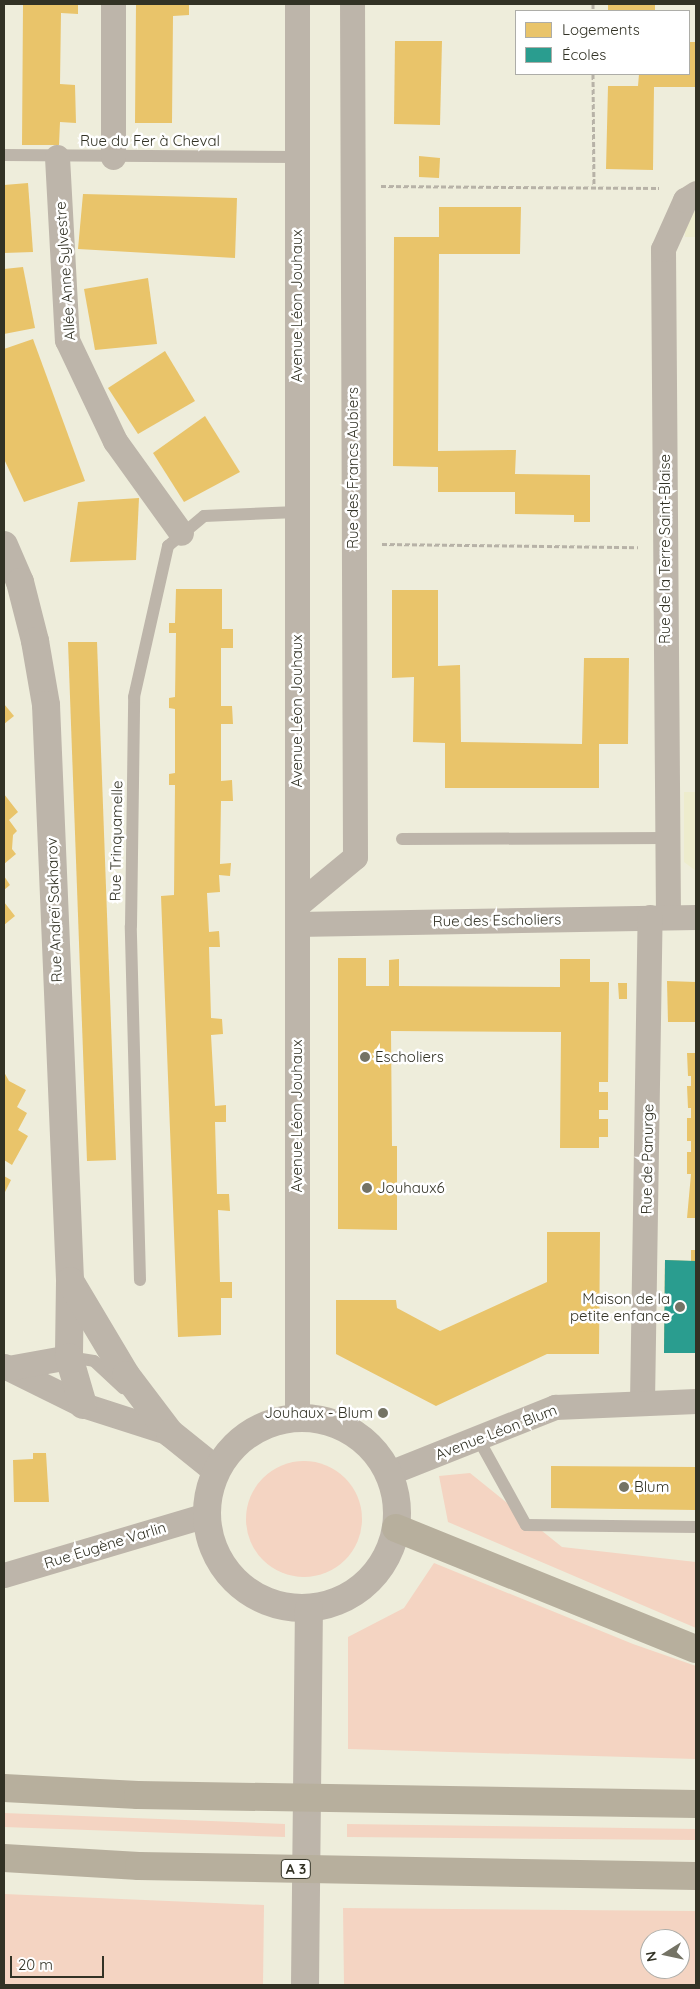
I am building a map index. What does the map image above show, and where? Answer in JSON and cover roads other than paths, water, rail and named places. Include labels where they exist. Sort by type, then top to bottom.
[{"type":"highway","points":[[396,1528],[696,1648]]},
{"type":"highway","points":[[4,1788],[138,1795],[696,1804]]},
{"type":"highway","name":"A 3","points":[[4,1858],[140,1866],[696,1876]]},
{"type":"street","points":[[113,4],[113,157]]},
{"type":"street","name":"Avenue Léon Jouhaux","points":[[296,1418],[297,4]]},
{"type":"street","name":"Rue des Francs Aubiers","points":[[297,914],[355,857],[352,4]]},
{"type":"street","name":"Allée Anne Sylvestre","points":[[57,157],[67,340],[115,441],[181,533]]},
{"type":"street","name":"Rue de la Terre Saint-Blaise","points":[[659,917],[667,838],[663,250],[691,196]]},
{"type":"street","name":"Rue Andreï Sakharov","points":[[4,545],[20,582],[35,641],[46,704],[70,1281],[69,1358],[83,1405]]},
{"type":"street","name":"Rue des Escholiers","points":[[297,914],[696,917]]},
{"type":"street","name":"Rue de Panurge","points":[[642,1402],[659,917]]},
{"type":"street","name":"Rue Andreï Sakharov","points":[[70,1281],[126,1375],[170,1433],[216,1470]]},
{"type":"street","points":[[6,1367],[69,1358]]},
{"type":"street","points":[[6,1367],[83,1405],[170,1433]]},
{"type":"street","name":"Avenue Léon Blum","points":[[388,1473],[479,1440],[555,1408],[642,1402],[696,1401]]},
{"type":"street","points":[[296,1418],[334,1423],[356,1434],[375,1452],[388,1473],[396,1500],[396,1528],[386,1559],[367,1584],[340,1602],[309,1609],[278,1606],[250,1594],[227,1573],[211,1546],[206,1515],[208,1492],[216,1470],[232,1447],[254,1430],[280,1420],[296,1418]]},
{"type":"street","name":"Rue Eugène Varlin","points":[[4,1576],[206,1515]]},
{"type":"street","points":[[305,1985],[309,1609]]},
{"type":"lane","name":"Rue du Fer à Cheval","points":[[4,156],[297,157]]},
{"type":"lane","name":"Rue Trinquamelle","points":[[140,1280],[131,926],[134,697],[168,546],[181,533],[204,516],[297,512]]},
{"type":"lane","points":[[402,839],[667,838]]},
{"type":"lane","points":[[69,1358],[94,1361],[170,1433]]},
{"type":"lane","points":[[479,1440],[526,1525],[696,1527]]},
{"type":"place","name":"Escholiers","points":[[365,1057]]},
{"type":"place","name":"Jouhaux6","points":[[367,1188]]},
{"type":"place","name":"Maison de la petite enfance","points":[[680,1307]]},
{"type":"place","name":"Jouhaux - Blum","points":[[383,1413]]},
{"type":"place","name":"Blum","points":[[624,1487]]}]
